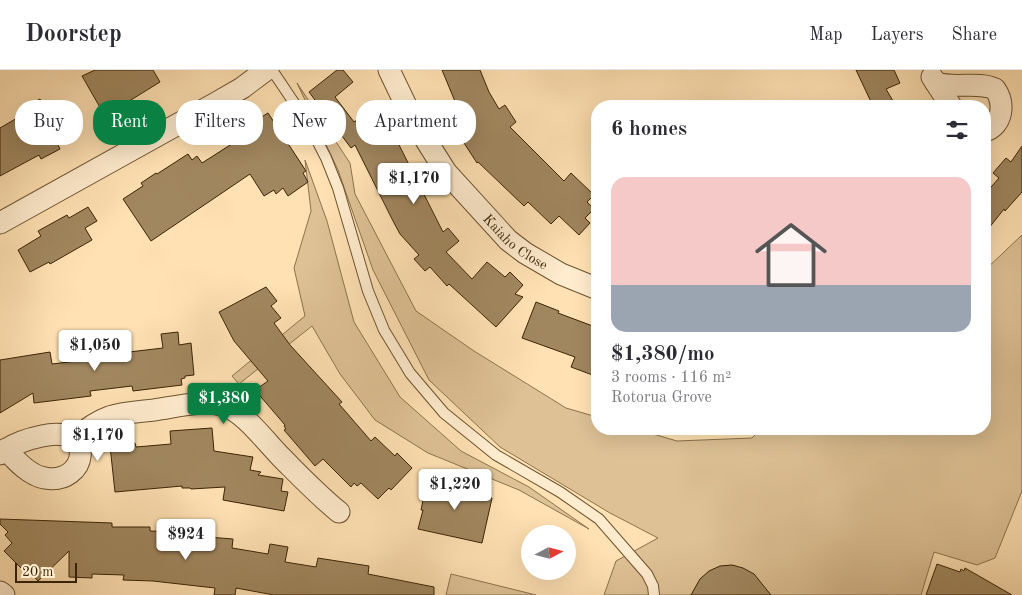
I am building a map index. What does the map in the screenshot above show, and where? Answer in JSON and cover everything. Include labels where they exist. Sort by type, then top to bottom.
[{"type":"street","points":[[0,223],[216,103],[242,88],[266,70]]},
{"type":"street","name":"Kaiaho Close","points":[[389,70],[412,118],[446,172],[508,240],[525,253],[561,274],[591,286]]},
{"type":"street","points":[[932,76],[947,100]]},
{"type":"street","points":[[932,76],[944,86],[982,86],[995,89],[1001,100],[1001,114],[991,128]]},
{"type":"street","points":[[75,439],[88,426],[112,415],[202,404],[222,405],[232,408],[244,418],[313,490],[339,512]]},
{"type":"street","points":[[47,434],[68,435],[75,439],[79,446],[80,458],[76,469],[67,476],[54,479],[44,478],[32,472],[3,452],[26,440],[47,434]]},
{"type":"street","points":[[0,592],[4,595]]},
{"type":"lane","points":[[272,70],[309,125],[326,158],[338,188],[368,291],[384,330],[410,373],[444,414],[496,455],[560,492],[600,520],[647,574],[653,586],[654,595]]},
{"type":"shaded area","points":[[297,83],[308,100],[305,100]]},
{"type":"shaded area","points":[[326,145],[338,145],[350,163],[355,194],[416,311],[474,351],[566,408],[591,415],[591,435],[656,435],[677,441],[752,438],[755,435],[991,435],[991,264],[1022,235],[1022,491],[995,558],[977,565],[934,552],[921,595],[604,595],[616,561],[658,538],[610,513],[500,447],[429,380],[373,270],[338,170]]},
{"type":"shaded area","points":[[305,160],[327,221],[354,322],[400,397],[461,451],[529,487],[589,529],[519,490],[428,453],[375,420],[340,374],[312,326],[239,384],[232,376],[305,316],[294,268],[311,211]]},
{"type":"shaded area","points":[[451,574],[536,595],[446,595]]},
{"type":"building","points":[[95,70],[153,70],[160,82],[131,100],[96,100],[82,76]]},
{"type":"building","points":[[337,70],[343,70],[353,82],[335,97],[337,100],[315,100],[309,92]]},
{"type":"building","points":[[442,70],[480,70],[489,92],[499,109],[505,105],[516,122],[510,127],[564,181],[571,173],[591,192],[591,198],[587,202],[591,206],[591,212],[585,218],[590,223],[579,235],[559,216],[551,224],[528,202],[524,206],[477,163],[465,145],[476,145],[476,100],[454,100]]},
{"type":"building","points":[[856,70],[894,70],[900,83],[886,89],[892,100],[870,100]]},
{"type":"building","points":[[346,111],[354,122],[356,121],[356,145],[399,145],[443,232],[448,228],[459,241],[446,252],[472,279],[487,262],[505,277],[510,272],[523,285],[515,294],[523,297],[496,327],[449,284],[447,286],[430,267],[425,271],[414,259],[419,255],[400,234],[355,145],[351,148],[346,141]]},
{"type":"building","points":[[268,113],[273,121],[273,145],[289,145],[306,171],[303,173],[308,182],[288,196],[283,188],[276,194],[274,190],[264,196],[250,174],[151,241],[123,199],[143,186],[141,183],[188,154],[192,160],[197,156],[202,163],[230,145],[263,145],[263,116]]},
{"type":"building","points":[[15,119],[15,145],[58,145],[60,149],[41,159],[39,155],[0,176],[0,128]]},
{"type":"building","points":[[1022,146],[1022,192],[1005,211],[1004,209],[991,225],[991,187],[999,178],[993,173],[1006,158],[1011,162]]},
{"type":"building","points":[[88,207],[97,221],[85,228],[92,240],[50,264],[49,262],[30,272],[18,250],[41,236],[38,231],[67,215],[69,218]]},
{"type":"building","points":[[266,287],[277,301],[271,306],[281,318],[274,323],[290,345],[342,402],[339,404],[371,441],[375,437],[395,456],[397,453],[412,468],[391,490],[389,488],[378,499],[361,483],[357,486],[354,483],[351,487],[323,459],[315,466],[284,430],[286,429],[285,425],[255,390],[268,381],[234,341],[219,312]]},
{"type":"building","points":[[536,302],[559,311],[558,313],[591,325],[591,374],[571,367],[575,357],[522,338]]},
{"type":"building","points":[[178,332],[179,345],[191,343],[194,375],[185,376],[185,378],[181,379],[182,385],[133,391],[132,386],[90,391],[91,396],[34,403],[33,393],[0,413],[0,360],[50,352],[52,364],[94,359],[93,348],[128,344],[129,352],[163,348],[161,334]]},
{"type":"building","points":[[212,428],[214,451],[253,457],[250,470],[261,472],[258,475],[283,479],[281,491],[288,492],[284,511],[223,500],[225,487],[191,489],[182,488],[182,486],[115,492],[110,446],[135,443],[136,447],[171,444],[170,431]]},
{"type":"building","points":[[443,479],[473,485],[471,493],[492,498],[482,543],[418,529],[427,481],[440,494]]},
{"type":"building","points":[[0,519],[112,523],[112,527],[150,527],[150,531],[189,532],[190,530],[209,532],[208,537],[233,539],[232,548],[268,554],[270,544],[288,547],[285,562],[316,567],[318,558],[369,566],[368,574],[434,587],[434,595],[274,595],[236,588],[235,595],[214,595],[215,588],[153,581],[123,580],[124,575],[92,574],[92,578],[69,577],[69,551],[38,581],[25,567],[22,569],[4,551],[12,543],[5,535],[8,532],[0,524]]},
{"type":"building","points":[[937,564],[960,572],[961,569],[964,571],[965,568],[1012,595],[926,595]]},
{"type":"building","points":[[732,565],[754,574],[771,595],[691,595],[700,579],[709,571],[720,566]]}]
